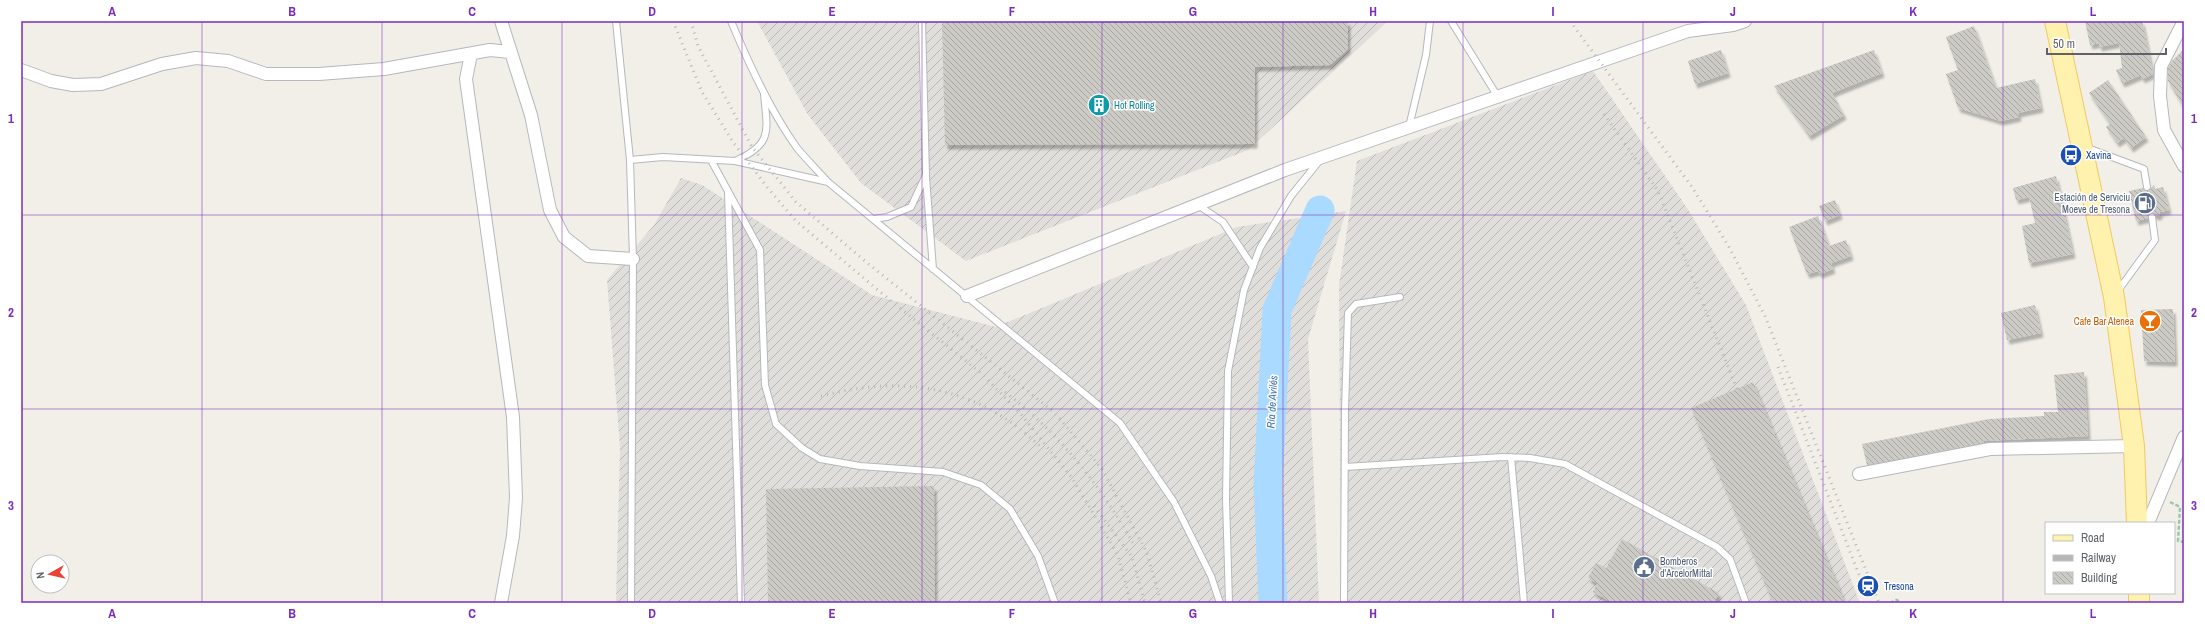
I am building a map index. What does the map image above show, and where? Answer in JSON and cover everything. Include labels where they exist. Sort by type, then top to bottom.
[{"type":"main road","points":[[2055,21],[2083,146],[2114,297],[2134,446],[2137,522]]},
{"type":"street","points":[[501,21],[531,114],[550,210],[564,237],[588,256],[633,259]]},
{"type":"street","points":[[1688,31],[1703,21]]},
{"type":"street","points":[[967,296],[1198,205],[1409,127],[1688,31],[1733,25],[1745,21]]},
{"type":"street","points":[[2184,21],[2161,66],[2160,96],[2164,130],[2184,166]]},
{"type":"street","points":[[21,70],[51,81],[73,85],[100,84],[162,64],[196,58],[228,61],[266,74],[319,74],[384,69],[490,50],[510,52]]},
{"type":"street","points":[[471,54],[466,79],[513,417],[516,498],[513,536],[502,603]]},
{"type":"street","points":[[2148,522],[2184,437]]},
{"type":"street","points":[[1859,474],[1990,449],[2134,446]]},
{"type":"lane","points":[[616,21],[630,160],[633,259],[631,603]]},
{"type":"lane","points":[[731,21],[746,57],[798,148],[828,182],[1120,423],[1174,502],[1211,576],[1220,603]]},
{"type":"lane","points":[[922,21],[926,175],[933,269]]},
{"type":"lane","points":[[1409,127],[1426,55],[1430,21]]},
{"type":"lane","points":[[1450,21],[1498,96]]},
{"type":"lane","points":[[735,161],[755,151],[767,134],[764,90]]},
{"type":"lane","points":[[2083,146],[2144,169],[2147,186]]},
{"type":"lane","points":[[630,160],[663,157],[735,161],[828,182]]},
{"type":"lane","points":[[1229,603],[1226,499],[1228,371],[1244,290],[1260,248],[1291,196],[1322,158]]},
{"type":"lane","points":[[711,160],[760,250],[763,274],[765,385],[776,424],[802,448],[820,459],[860,466],[943,472],[980,485],[1010,509],[1038,556],[1055,603]]},
{"type":"lane","points":[[873,219],[887,217],[911,207],[926,175]]},
{"type":"lane","points":[[728,192],[741,603]]},
{"type":"lane","points":[[1198,205],[1223,222],[1253,268]]},
{"type":"lane","points":[[2114,297],[2155,240],[2152,217]]},
{"type":"lane","points":[[1344,603],[1348,313],[1356,304],[1400,297]]},
{"type":"lane","points":[[1345,467],[1511,458],[1530,458],[1565,464],[1717,546],[1730,559],[1746,603]]},
{"type":"lane","points":[[1511,458],[1524,603]]},
{"type":"path","points":[[2159,496],[2180,507],[2178,541],[2184,542]]},
{"type":"path","points":[[1890,603],[1897,600],[1900,603]]},
{"type":"shaded area","points":[[757,21],[1388,21],[1248,150],[966,261],[861,183],[808,115]]},
{"type":"shaded area","points":[[1593,71],[1687,208],[1746,305],[1860,603],[1341,603],[1339,285],[1357,161]]},
{"type":"shaded area","points":[[681,178],[702,185],[872,295],[996,327],[1237,227],[1346,211],[1308,339],[1319,603],[616,603],[620,447],[607,280],[654,225]]},
{"type":"building","name":"Hot Rolling","points":[[942,21],[1348,21],[1348,49],[1330,65],[1255,67],[1255,144],[945,145]]},
{"type":"building","points":[[2085,21],[2142,21],[2153,74],[2142,79],[2141,75],[2122,83],[2116,70],[2122,68],[2119,43],[2099,47],[2099,43],[2090,45]]},
{"type":"building","points":[[1974,26],[1996,88],[2035,79],[2041,108],[2018,113],[2019,117],[2001,121],[1958,108],[1946,74],[1958,70],[1946,37]]},
{"type":"building","points":[[2184,49],[2184,108],[2168,81],[2168,68],[2172,61]]},
{"type":"building","points":[[1721,50],[1728,73],[1695,84],[1688,61]]},
{"type":"building","points":[[1874,50],[1882,73],[1832,93],[1844,115],[1809,136],[1774,86]]},
{"type":"building","points":[[2108,80],[2146,137],[2131,148],[2124,138],[2117,143],[2106,127],[2110,124],[2089,93]]},
{"type":"building","points":[[2056,176],[2073,254],[2029,263],[2022,226],[2035,223],[2029,197],[2016,200],[2013,188]]},
{"type":"building","points":[[2154,185],[2155,189],[2163,187],[2169,210],[2160,212],[2160,215],[2156,216],[2151,213],[2148,218],[2136,221],[2129,191],[2143,188],[2148,191]]},
{"type":"building","points":[[1835,200],[1840,215],[1825,221],[1819,206]]},
{"type":"building","points":[[1818,216],[1829,246],[1846,240],[1851,256],[1831,263],[1833,269],[1820,274],[1818,271],[1807,274],[1789,227]]},
{"type":"building","points":[[2035,305],[2041,333],[2007,340],[2001,313]]},
{"type":"building","points":[[2173,309],[2175,362],[2144,361],[2141,310]]},
{"type":"building","points":[[2084,372],[2088,436],[1983,441],[1984,443],[1867,465],[1862,444],[1989,419],[2044,416],[2044,412],[2058,412],[2054,375]]},
{"type":"building","points":[[1753,382],[1845,603],[1773,603],[1691,408]]},
{"type":"building","points":[[934,486],[935,603],[768,603],[766,489]]},
{"type":"building","points":[[1622,539],[1719,593],[1714,603],[1613,603],[1593,592],[1597,583],[1588,578],[1596,563],[1606,568]]},
{"type":"waterway","name":"Ría de Avilés","points":[[1273,603],[1268,485],[1277,310],[1320,210]]},
{"type":"railway","points":[[673,21],[702,92],[733,142],[767,187],[795,220],[879,291],[982,374],[1020,413],[1072,478],[1118,555],[1131,603]]},
{"type":"railway","points":[[691,21],[698,46],[752,147],[796,202],[866,262],[1055,413],[1102,469],[1147,553],[1161,603]]},
{"type":"railway","points":[[1570,21],[1692,187],[1729,247],[1765,316],[1879,603]]},
{"type":"railway","points":[[1604,114],[1658,191],[1737,389]]},
{"type":"railway","points":[[1778,367],[1870,603]]},
{"type":"railway","points":[[821,396],[852,389],[882,386],[911,386],[940,391],[967,399],[993,411],[1018,428],[1043,449]]},
{"type":"railway","points":[[1005,392],[1044,426],[1078,463],[1108,503],[1135,547]]},
{"type":"railway","points":[[1094,506],[1132,557],[1145,603]]},
{"type":"place","name":"Hot Rolling","points":[[1099,105]]},
{"type":"place","name":"Xavina","points":[[2071,155]]},
{"type":"place","name":"Estación de Serviciu Moeve de Tresona","points":[[2145,203]]},
{"type":"place","name":"Cafe Bar Atenea","points":[[2150,321]]},
{"type":"place","name":"Bomberos d'ArcelorMittal","points":[[1644,567]]},
{"type":"place","name":"Tresona","points":[[1868,586]]}]
